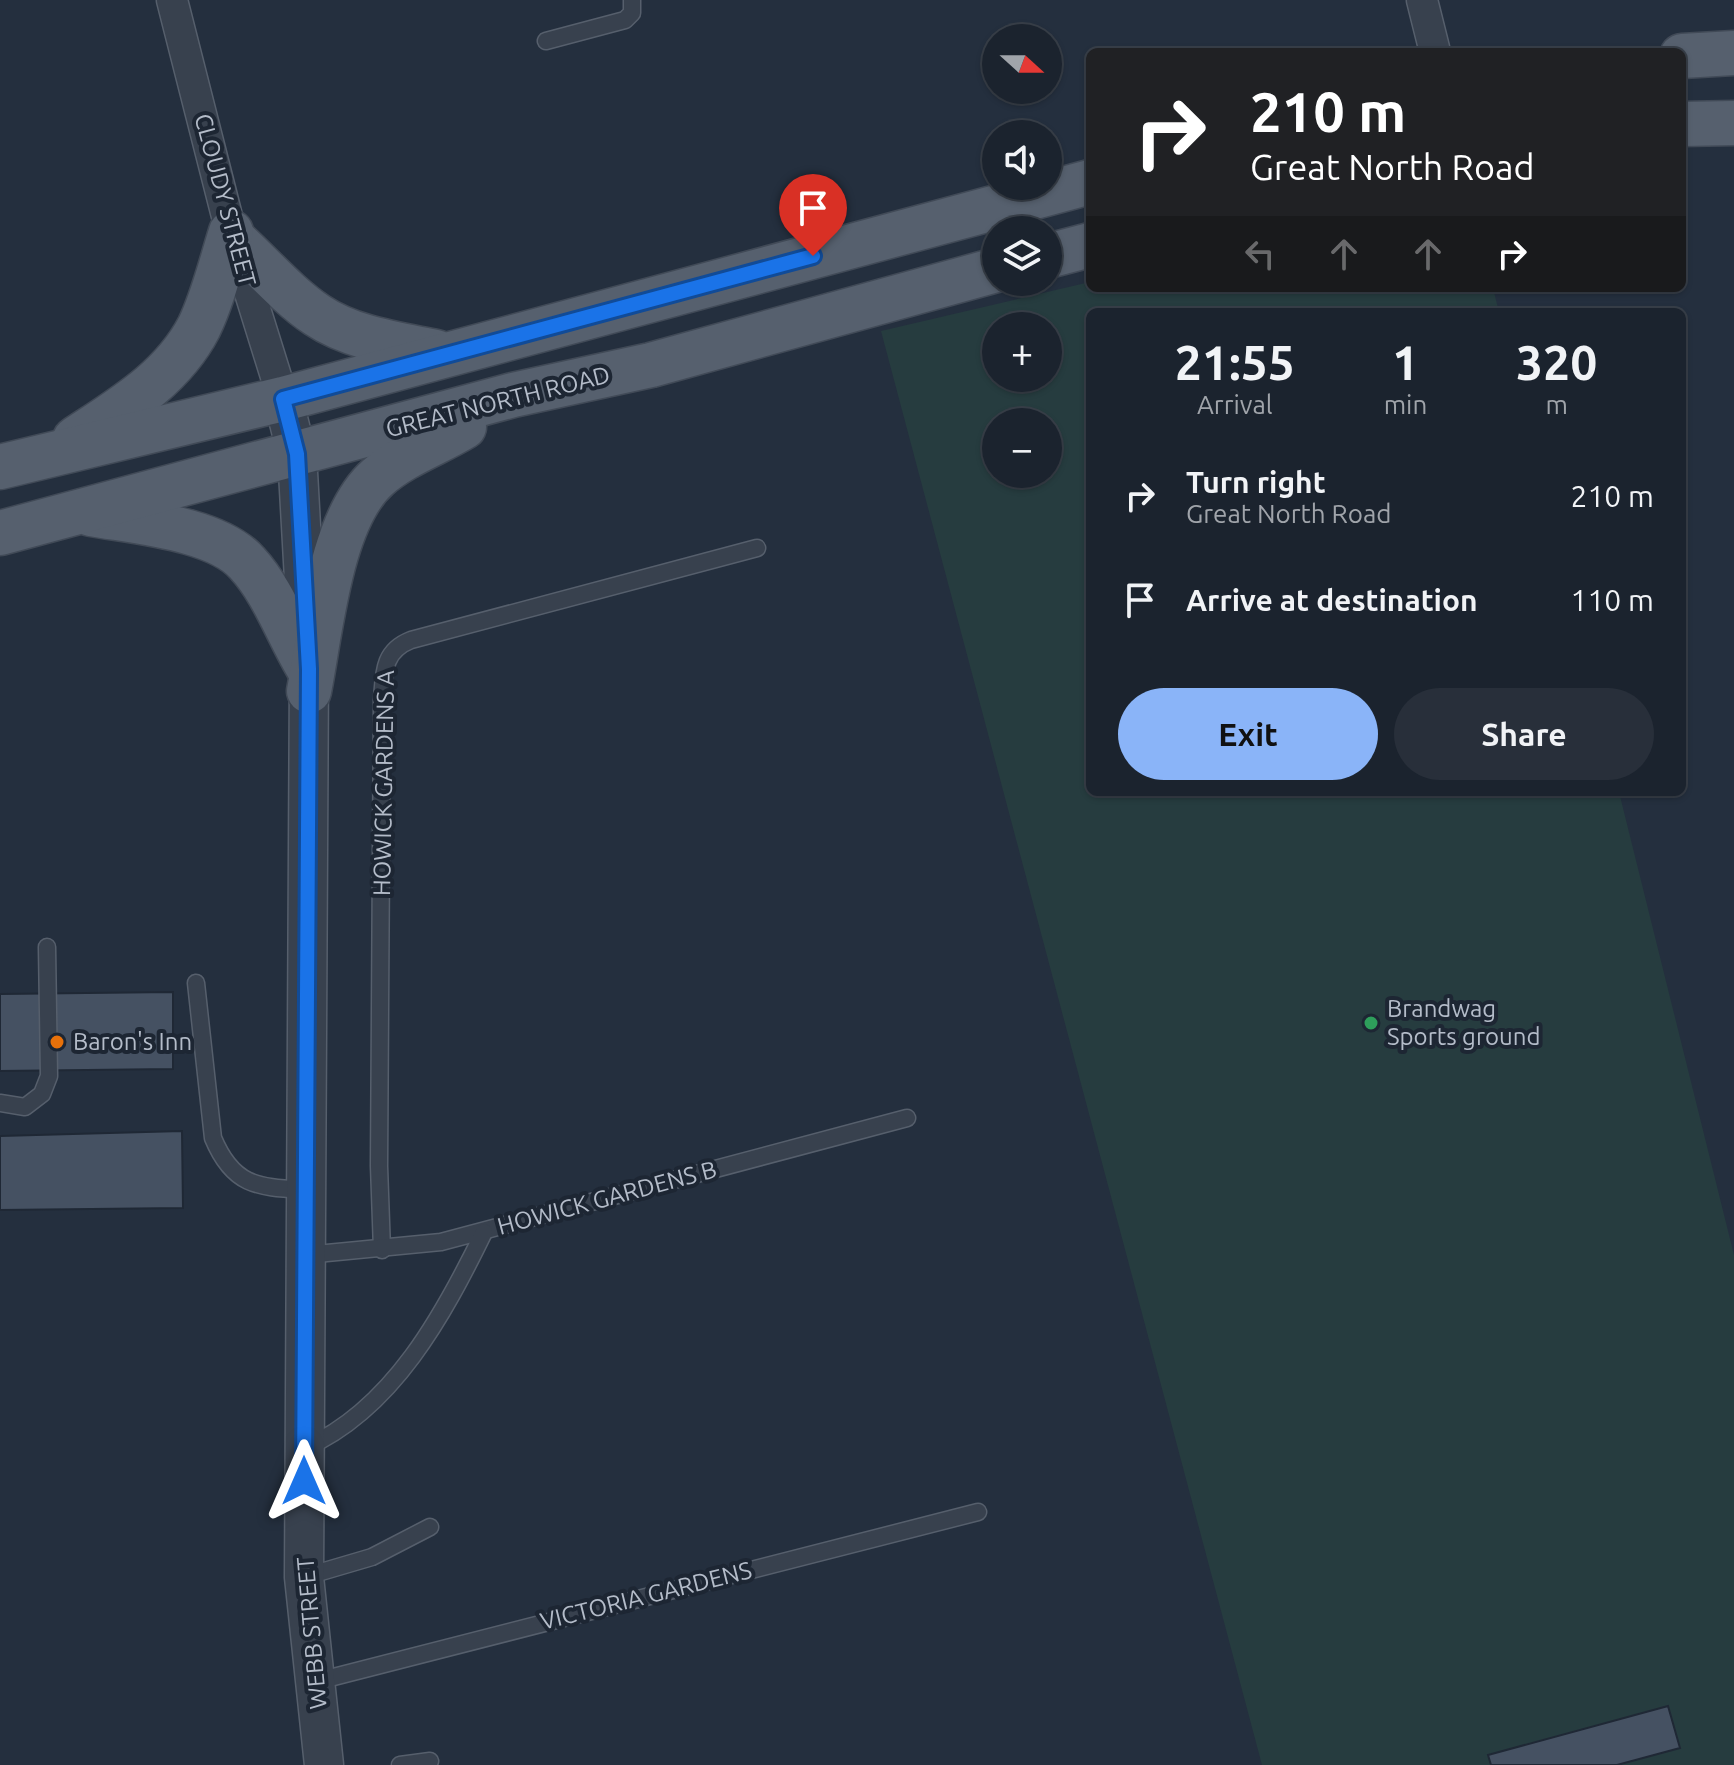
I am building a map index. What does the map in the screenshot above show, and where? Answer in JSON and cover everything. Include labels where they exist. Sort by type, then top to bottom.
[{"type":"main road","points":[[1686,56],[1734,53]]},
{"type":"main road","points":[[1686,124],[1734,123]]},
{"type":"main road","points":[[0,467],[283,399],[443,353],[1086,183]]},
{"type":"main road","points":[[53,453],[141,396],[185,350],[210,300],[233,236],[295,298],[328,321],[381,340],[443,353]]},
{"type":"main road","points":[[1062,252],[1086,246]]},
{"type":"main road","name":"GREAT NORTH ROAD","points":[[0,533],[513,395],[651,365],[982,274]]},
{"type":"main road","points":[[309,680],[342,539],[354,507],[377,478],[513,395]]},
{"type":"main road","points":[[79,511],[175,530],[234,552],[260,580],[309,680]]},
{"type":"street","name":"CLOUDY STREET","points":[[172,0],[233,236],[283,399]]},
{"type":"street","points":[[1422,0],[1434,48]]},
{"type":"street","name":"WEBB STREET","points":[[283,399],[297,454],[309,680],[303,1255],[304,1577],[324,1765]]},
{"type":"lane","points":[[546,41],[625,20],[632,13],[632,0]]},
{"type":"lane","name":"HOWICK GARDENS A","points":[[382,1250],[379,1166],[382,700],[387,658],[400,644],[411,640],[757,548]]},
{"type":"lane","points":[[0,1103],[25,1107],[42,1094],[49,1076],[47,947]]},
{"type":"lane","points":[[196,983],[213,1138],[222,1158],[238,1176],[254,1185],[304,1190]]},
{"type":"lane","name":"HOWICK GARDENS B","points":[[303,1255],[382,1250],[441,1242],[907,1118]]},
{"type":"lane","points":[[304,1449],[338,1431],[362,1411],[407,1361],[438,1320],[484,1232]]},
{"type":"lane","name":"VICTORIA GARDENS","points":[[314,1682],[978,1512]]},
{"type":"lane","points":[[304,1577],[372,1557],[430,1527]]},
{"type":"lane","points":[[400,1765],[430,1761]]},
{"type":"green space","name":"Brandwag Sports ground","points":[[1086,283],[1086,292],[1494,292],[1498,308],[1086,308],[1086,796],[1620,796],[1734,1255],[1734,1765],[1262,1765],[881,331],[1030,296],[1062,296],[1062,289]]},
{"type":"building","points":[[173,992],[173,1069],[0,1071],[0,994]]},
{"type":"building","points":[[182,1131],[183,1208],[0,1210],[0,1136]]},
{"type":"building","points":[[1668,1706],[1680,1748],[1617,1765],[1491,1765],[1488,1755]]},
{"type":"place","name":"Brandwag Sports ground","points":[[1371,1023]]},
{"type":"place","name":"Baron's Inn","points":[[57,1042]]},
{"type":"route","points":[[304,1481],[309,669],[297,454],[283,399],[443,353],[813,256]]}]
